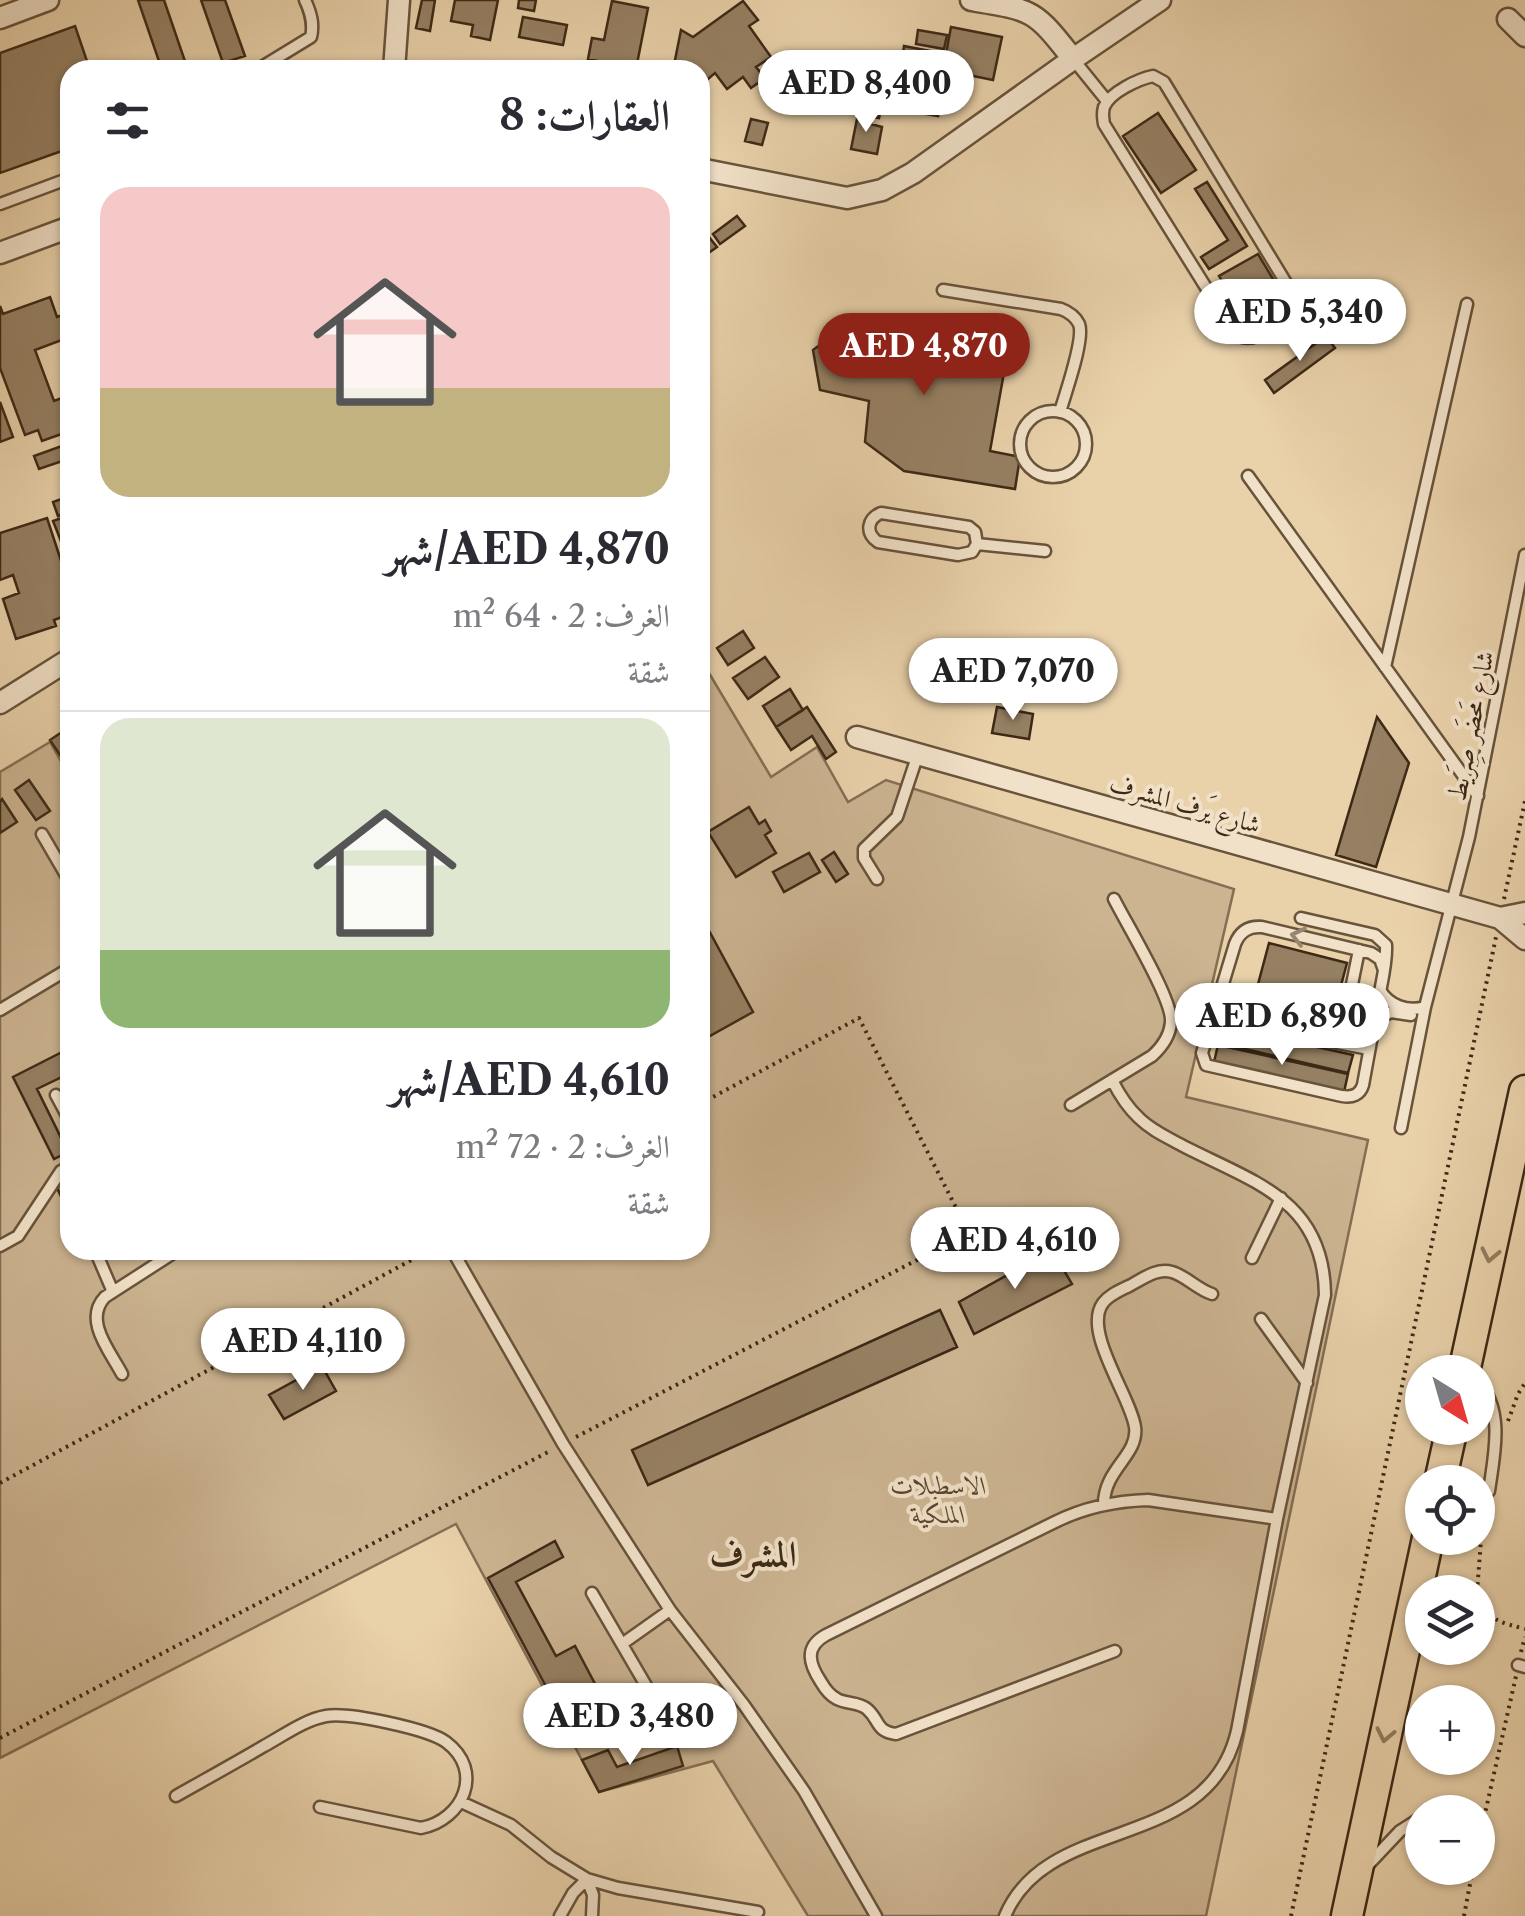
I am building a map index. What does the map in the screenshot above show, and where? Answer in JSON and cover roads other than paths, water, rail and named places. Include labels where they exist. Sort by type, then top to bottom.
[{"type":"main road","points":[[1473,1355],[1525,1092]]},
{"type":"main road","points":[[1349,1902],[1424,1555]]},
{"type":"street","points":[[0,18],[48,0]]},
{"type":"street","points":[[395,60],[399,0]]},
{"type":"street","points":[[971,0],[1032,14],[1048,27],[1072,59]]},
{"type":"street","points":[[710,171],[847,198],[882,190],[913,173],[1160,0]]},
{"type":"street","points":[[1508,20],[1525,36]]},
{"type":"street","points":[[0,253],[60,235]]},
{"type":"street","points":[[1,699],[60,665]]},
{"type":"street","name":"شارع يَرف المشرف","points":[[857,737],[1500,918],[1525,938]]},
{"type":"street","name":"شارع يَرف المشرف","points":[[1500,918],[1525,913]]},
{"type":"lane","points":[[273,60],[311,37],[313,28],[305,0]]},
{"type":"lane","points":[[1072,59],[1107,102]]},
{"type":"lane","points":[[1147,77],[1164,82],[1297,301],[1295,312],[1252,339],[1243,340],[1236,334],[1104,124],[1107,102],[1147,77]]},
{"type":"lane","points":[[0,204],[60,182]]},
{"type":"lane","points":[[942,290],[1061,309],[1078,321],[1081,334],[1060,412]]},
{"type":"lane","points":[[1385,667],[1468,304]]},
{"type":"lane","points":[[1060,412],[1080,425],[1085,446],[1077,465],[1068,472],[1048,476],[1037,473],[1028,466],[1020,446],[1021,435],[1038,414],[1060,412]]},
{"type":"lane","points":[[1248,476],[1478,796]]},
{"type":"lane","points":[[881,513],[969,527],[978,544],[972,552],[958,555],[878,542],[870,536],[868,526],[881,513]]},
{"type":"lane","points":[[978,544],[1044,551]]},
{"type":"lane","name":"شارع مَحضَر صِرَيط","points":[[1401,1128],[1425,1007],[1478,796],[1525,555]]},
{"type":"lane","points":[[877,879],[864,858],[864,849],[897,817],[918,754]]},
{"type":"lane","points":[[42,834],[60,865]]},
{"type":"lane","points":[[1071,1105],[1160,1049],[1171,1022],[1168,1003],[1114,899]]},
{"type":"lane","points":[[1301,918],[1380,938],[1386,945],[1387,952],[1384,970],[1374,1020],[1362,1090],[1354,1096],[1342,1096],[1206,1065],[1202,1052],[1235,944],[1250,927],[1376,955],[1384,970]]},
{"type":"lane","points":[[1340,1043],[1359,950]]},
{"type":"lane","points":[[0,1010],[60,974]]},
{"type":"lane","points":[[1380,990],[1392,1004],[1410,1009],[1425,1007]]},
{"type":"lane","points":[[1374,1020],[1392,1012],[1422,1022]]},
{"type":"lane","points":[[1212,1019],[1369,1048]]},
{"type":"lane","points":[[1005,1916],[1016,1894],[1044,1867],[1184,1806],[1209,1787],[1228,1761],[1326,1295],[1316,1241],[1307,1224],[1282,1198],[1154,1130],[1129,1108],[1112,1080]]},
{"type":"lane","points":[[56,1095],[60,1102]]},
{"type":"lane","points":[[0,1246],[18,1236],[60,1172]]},
{"type":"lane","points":[[1252,1258],[1282,1198]]},
{"type":"lane","points":[[99,1260],[114,1292]]},
{"type":"lane","points":[[122,1374],[95,1314],[100,1302],[163,1260]]},
{"type":"lane","points":[[458,1260],[563,1444],[670,1610],[775,1748],[832,1836],[876,1916]]},
{"type":"lane","points":[[1104,1504],[1108,1480],[1133,1445],[1135,1428],[1098,1327],[1102,1304],[1113,1294],[1166,1270],[1212,1294]]},
{"type":"lane","points":[[1261,1319],[1306,1382]]},
{"type":"lane","points":[[1114,1651],[896,1734],[883,1730],[866,1707],[830,1694],[810,1660],[814,1645],[826,1635],[1071,1514],[1137,1500],[1277,1518]]},
{"type":"lane","points":[[592,1594],[655,1701]]},
{"type":"lane","points":[[622,1644],[670,1610]]},
{"type":"lane","points":[[176,1796],[300,1726],[327,1716],[356,1716],[433,1736],[451,1746],[465,1772],[461,1802],[444,1820],[421,1828],[320,1807]]},
{"type":"lane","points":[[461,1802],[512,1824],[560,1863],[588,1879],[618,1888],[758,1912]]},
{"type":"lane","points":[[1349,1902],[1373,1858],[1405,1830]]},
{"type":"lane","points":[[560,1916],[567,1900],[588,1879]]},
{"type":"lane","points":[[588,1879],[593,1896],[592,1916]]},
{"type":"district","name":"المشرف","points":[[753,1553]]},
{"type":"park label","name":"الاسطبلات الملكية","points":[[939,1500]]}]
